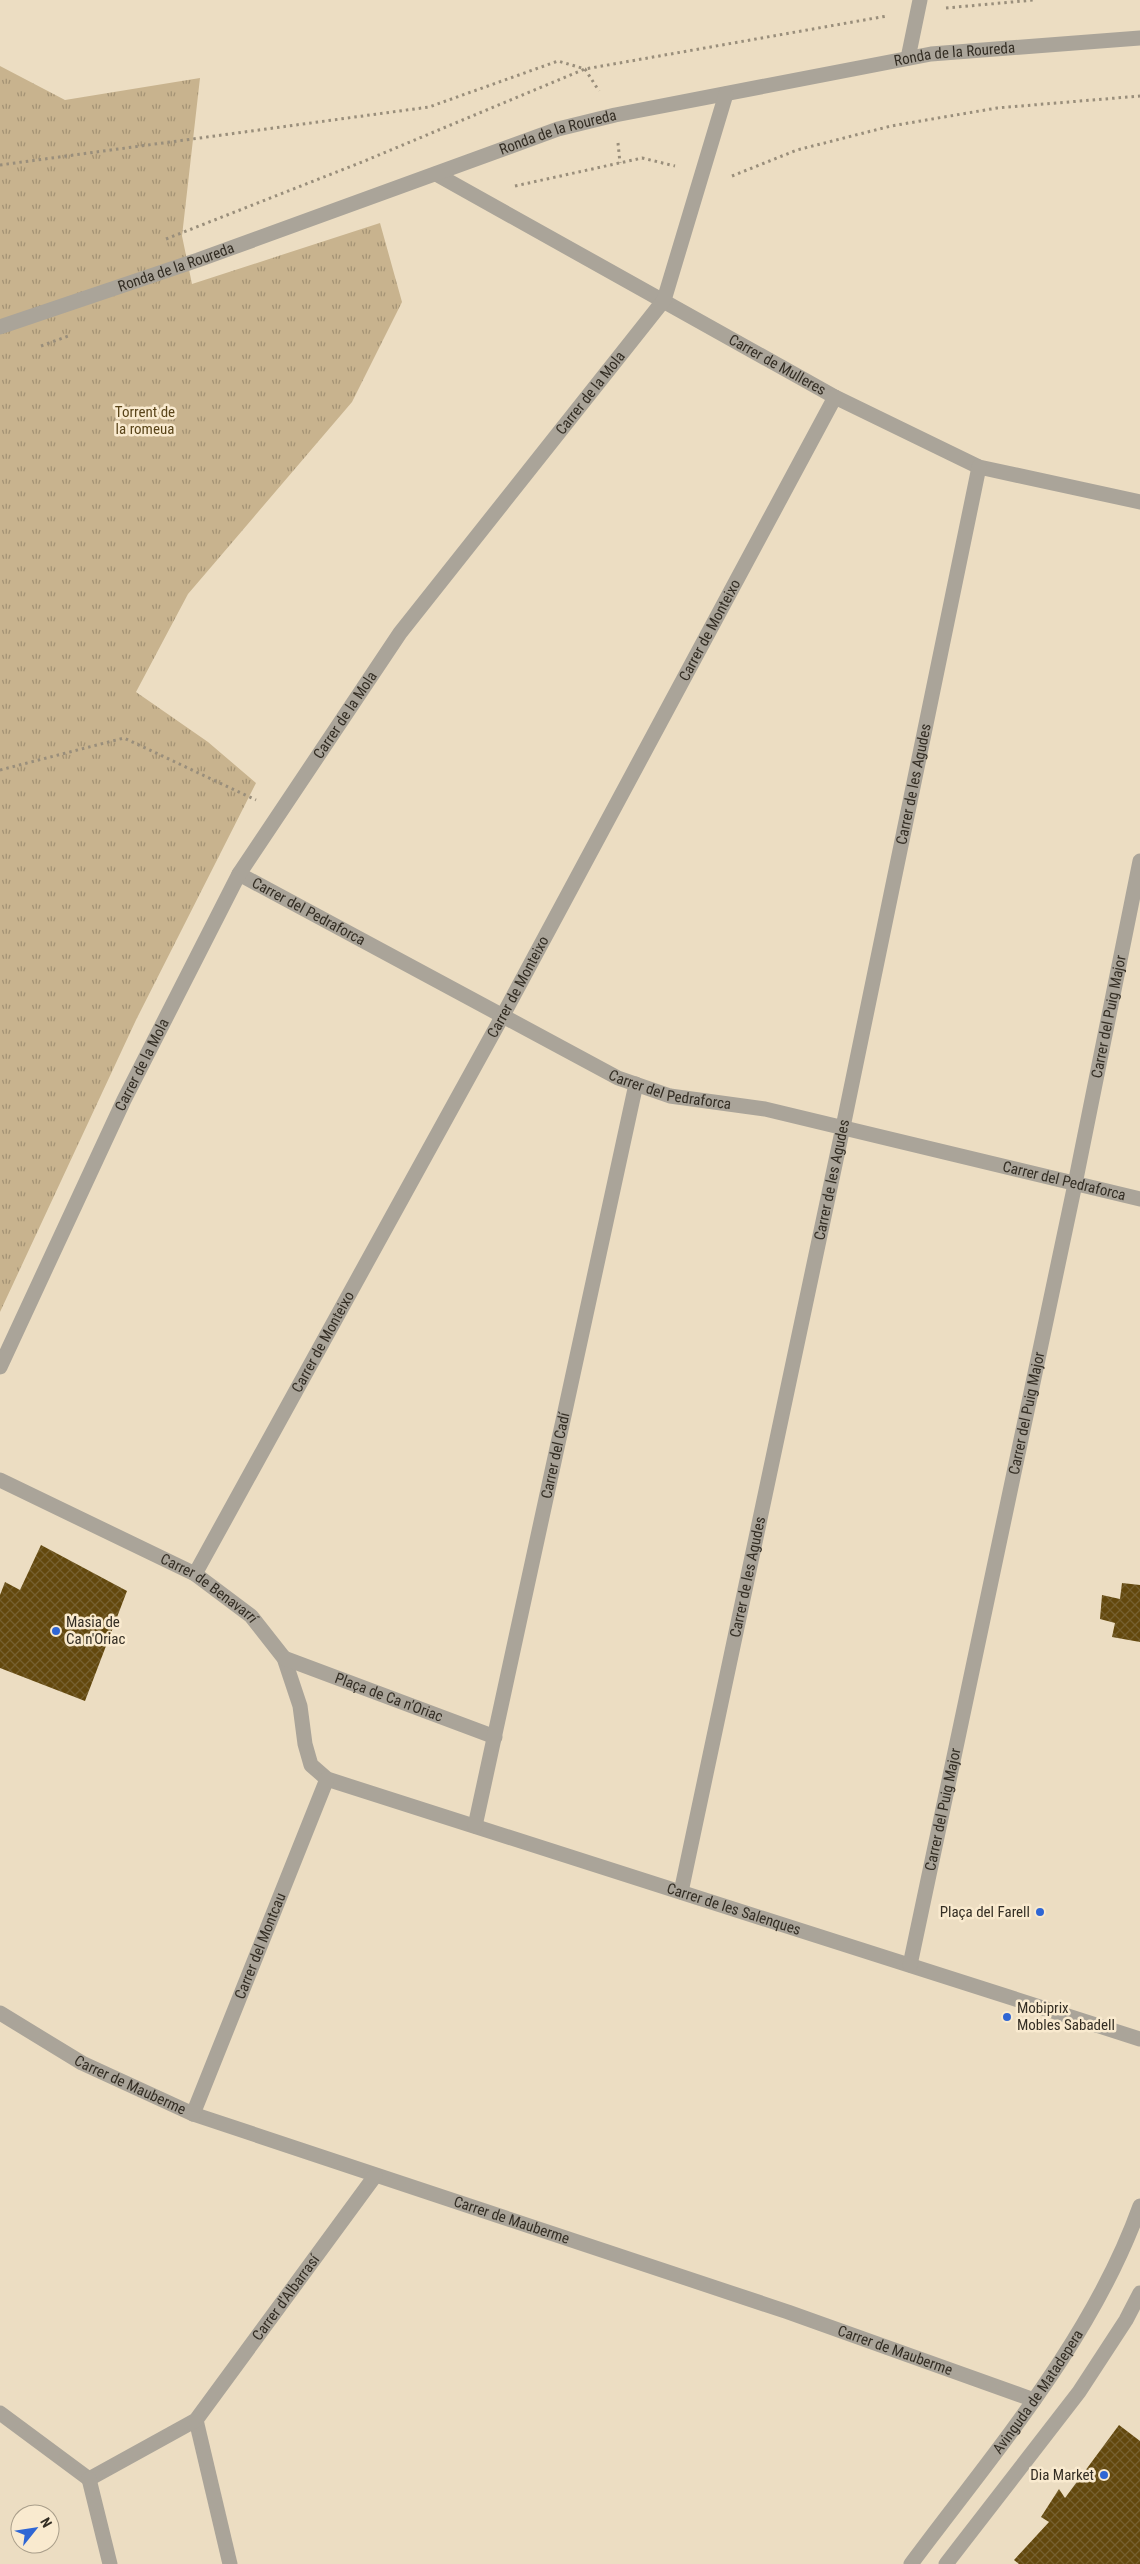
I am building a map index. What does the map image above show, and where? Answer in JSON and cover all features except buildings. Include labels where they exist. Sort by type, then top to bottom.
[{"type":"street","points":[[908,58],[920,0]]},
{"type":"street","name":"Ronda de la Roureda","points":[[0,327],[198,260],[558,129],[615,115],[931,54],[1140,38]]},
{"type":"street","name":"Carrer de la Mola","points":[[0,1367],[124,1100],[239,874],[400,633],[664,300],[726,94]]},
{"type":"street","name":"Carrer de Mulleres","points":[[436,174],[835,396],[979,467],[1140,502]]},
{"type":"street","name":"Carrer de Monteixo","points":[[195,1574],[502,1017],[835,396]]},
{"type":"street","name":"Carrer de les Agudes","points":[[681,1892],[843,1127],[979,467]]},
{"type":"street","name":"Carrer del Puig Major","points":[[910,1965],[1075,1184],[1140,861]]},
{"type":"street","name":"Carrer del Pedraforca","points":[[239,874],[618,1078],[670,1096],[765,1109],[1140,1199]]},
{"type":"street","name":"Carrer del Cadí","points":[[475,1826],[636,1084]]},
{"type":"street","name":"Carrer de Benavarrí","points":[[0,1480],[195,1574],[251,1616],[284,1658],[300,1706],[304,1744],[311,1765],[327,1778]]},
{"type":"street","name":"Plaça de Ca n'Oriac","points":[[284,1658],[495,1737]]},
{"type":"street","name":"Carrer de les Salenques","points":[[327,1778],[1140,2039]]},
{"type":"street","name":"Carrer del Montcau","points":[[193,2114],[327,1778]]},
{"type":"street","name":"Carrer de Mauberme","points":[[0,2014],[82,2063],[193,2114],[788,2312],[1034,2400]]},
{"type":"street","name":"Carrer d'Albarrasí","points":[[196,2420],[375,2176]]},
{"type":"street","name":"Avinguda de Matadepera","points":[[911,2564],[1054,2374],[1125,2247],[1140,2206]]},
{"type":"street","name":"Avinguda de Matadepera","points":[[946,2564],[1079,2392],[1126,2320],[1140,2293]]},
{"type":"street","points":[[0,2413],[89,2479],[110,2564]]},
{"type":"street","points":[[89,2479],[196,2420],[230,2564]]},
{"type":"path","points":[[0,165],[429,107],[558,61],[585,69],[615,115],[620,163]]},
{"type":"path","points":[[474,195],[642,158],[725,178],[796,150],[891,126],[997,108],[1140,96]]},
{"type":"path","points":[[41,346],[79,332]]},
{"type":"path","points":[[0,770],[124,738],[280,812]]},
{"type":"green space","name":"Torrent de la romeua","points":[[0,66],[65,100],[200,78],[182,236],[192,284],[380,223],[402,302],[352,402],[188,594],[136,692],[208,742],[256,783],[136,1020],[0,1312]]},
{"type":"place","name":"Masia de Ca n'Oriac","points":[[56,1631]]},
{"type":"place","name":"Plaça del Farell","points":[[1040,1912]]},
{"type":"place","name":"Mobiprix Mobles Sabadell","points":[[1007,2017]]},
{"type":"place","name":"Dia Market","points":[[1104,2475]]}]
